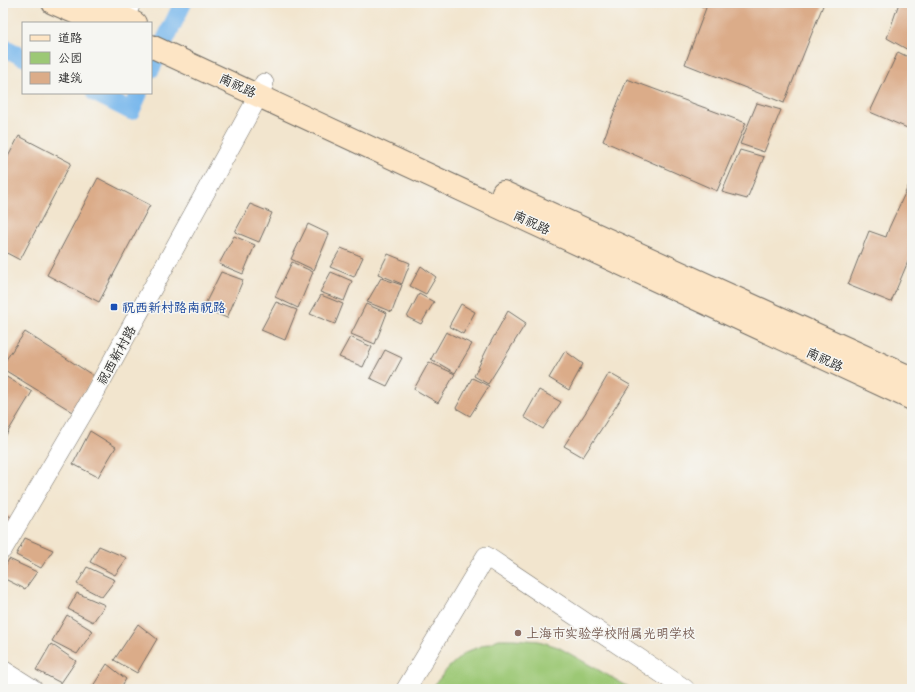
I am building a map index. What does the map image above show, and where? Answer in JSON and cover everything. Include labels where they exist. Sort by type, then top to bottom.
[{"type":"main road","points":[[52,3],[97,22]]},
{"type":"main road","points":[[93,3],[128,17]]},
{"type":"main road","name":"南祝路","points":[[152,31],[166,46],[912,378]]},
{"type":"main road","name":"南祝路","points":[[262,89],[912,400]]},
{"type":"street","name":"祝西新村路","points":[[3,549],[93,396],[262,89]]},
{"type":"street","points":[[406,689],[486,556],[685,689]]},
{"type":"street","points":[[3,670],[33,689]]},
{"type":"green space","points":[[499,639],[539,641],[558,647],[632,689],[431,689],[449,667],[466,652]]},
{"type":"building","points":[[694,3],[824,3],[784,103],[685,64],[706,8]]},
{"type":"building","points":[[899,3],[912,3],[912,48],[910,51],[887,38]]},
{"type":"building","points":[[898,52],[912,59],[912,130],[870,112]]},
{"type":"building","points":[[627,79],[746,123],[717,191],[603,141]]},
{"type":"building","points":[[757,103],[781,110],[764,152],[740,144]]},
{"type":"building","points":[[19,136],[71,163],[20,260],[3,251],[3,166]]},
{"type":"building","points":[[740,150],[764,157],[747,199],[722,192]]},
{"type":"building","points":[[98,178],[150,205],[99,302],[47,275]]},
{"type":"building","points":[[912,178],[912,252],[891,302],[848,285],[869,231],[886,237]]},
{"type":"building","points":[[250,204],[272,213],[259,242],[235,232]]},
{"type":"building","points":[[308,224],[329,234],[314,270],[291,259]]},
{"type":"building","points":[[234,236],[255,245],[243,274],[219,264]]},
{"type":"building","points":[[341,248],[363,257],[354,277],[330,267]]},
{"type":"building","points":[[388,254],[410,263],[402,284],[378,274]]},
{"type":"building","points":[[292,262],[313,272],[298,308],[275,297]]},
{"type":"building","points":[[421,266],[436,277],[426,294],[410,286]]},
{"type":"building","points":[[221,272],[243,280],[227,318],[203,308]]},
{"type":"building","points":[[331,272],[352,281],[344,301],[320,292]]},
{"type":"building","points":[[381,278],[402,285],[392,312],[367,302]]},
{"type":"building","points":[[419,294],[434,302],[421,324],[407,317]]},
{"type":"building","points":[[321,295],[343,304],[335,324],[310,314]]},
{"type":"building","points":[[276,302],[297,310],[285,340],[261,330]]},
{"type":"building","points":[[366,304],[387,313],[375,344],[351,334]]},
{"type":"building","points":[[461,304],[475,312],[463,334],[449,326]]},
{"type":"building","points":[[508,311],[526,323],[488,384],[474,376]]},
{"type":"building","points":[[25,332],[94,376],[73,412],[3,369],[3,364]]},
{"type":"building","points":[[446,332],[472,344],[455,373],[431,359]]},
{"type":"building","points":[[350,337],[372,347],[363,367],[339,357]]},
{"type":"building","points":[[385,350],[402,358],[387,386],[370,378]]},
{"type":"building","points":[[565,351],[583,364],[569,390],[549,378]]},
{"type":"building","points":[[429,362],[455,374],[438,403],[414,389]]},
{"type":"building","points":[[609,373],[630,385],[583,457],[564,446]]},
{"type":"building","points":[[3,375],[32,392],[3,440]]},
{"type":"building","points":[[472,378],[489,386],[470,416],[456,408]]},
{"type":"building","points":[[539,390],[561,402],[543,429],[524,417]]},
{"type":"building","points":[[90,431],[116,447],[98,477],[73,464]]},
{"type":"building","points":[[3,512],[14,519],[3,537]]},
{"type":"building","points":[[25,538],[53,550],[41,568],[16,555]]},
{"type":"building","points":[[99,546],[127,558],[115,575],[90,562]]},
{"type":"building","points":[[9,559],[37,572],[25,589],[3,578],[3,570]]},
{"type":"building","points":[[87,567],[115,580],[102,597],[77,584]]},
{"type":"building","points":[[77,593],[105,605],[93,622],[68,609]]},
{"type":"building","points":[[67,615],[93,631],[77,654],[52,641]]},
{"type":"building","points":[[138,624],[157,639],[137,673],[114,660]]},
{"type":"building","points":[[51,644],[76,661],[61,683],[36,670]]},
{"type":"building","points":[[107,664],[126,679],[120,689],[91,689]]},
{"type":"waterway","points":[[152,67],[183,3]]},
{"type":"waterway","points":[[3,47],[22,56]]},
{"type":"waterway","points":[[97,94],[131,111],[139,94]]},
{"type":"place","name":"祝西新村路南祝路","points":[[114,307]]},
{"type":"place","name":"上海市实验学校附属光明学校","points":[[518,633]]}]
